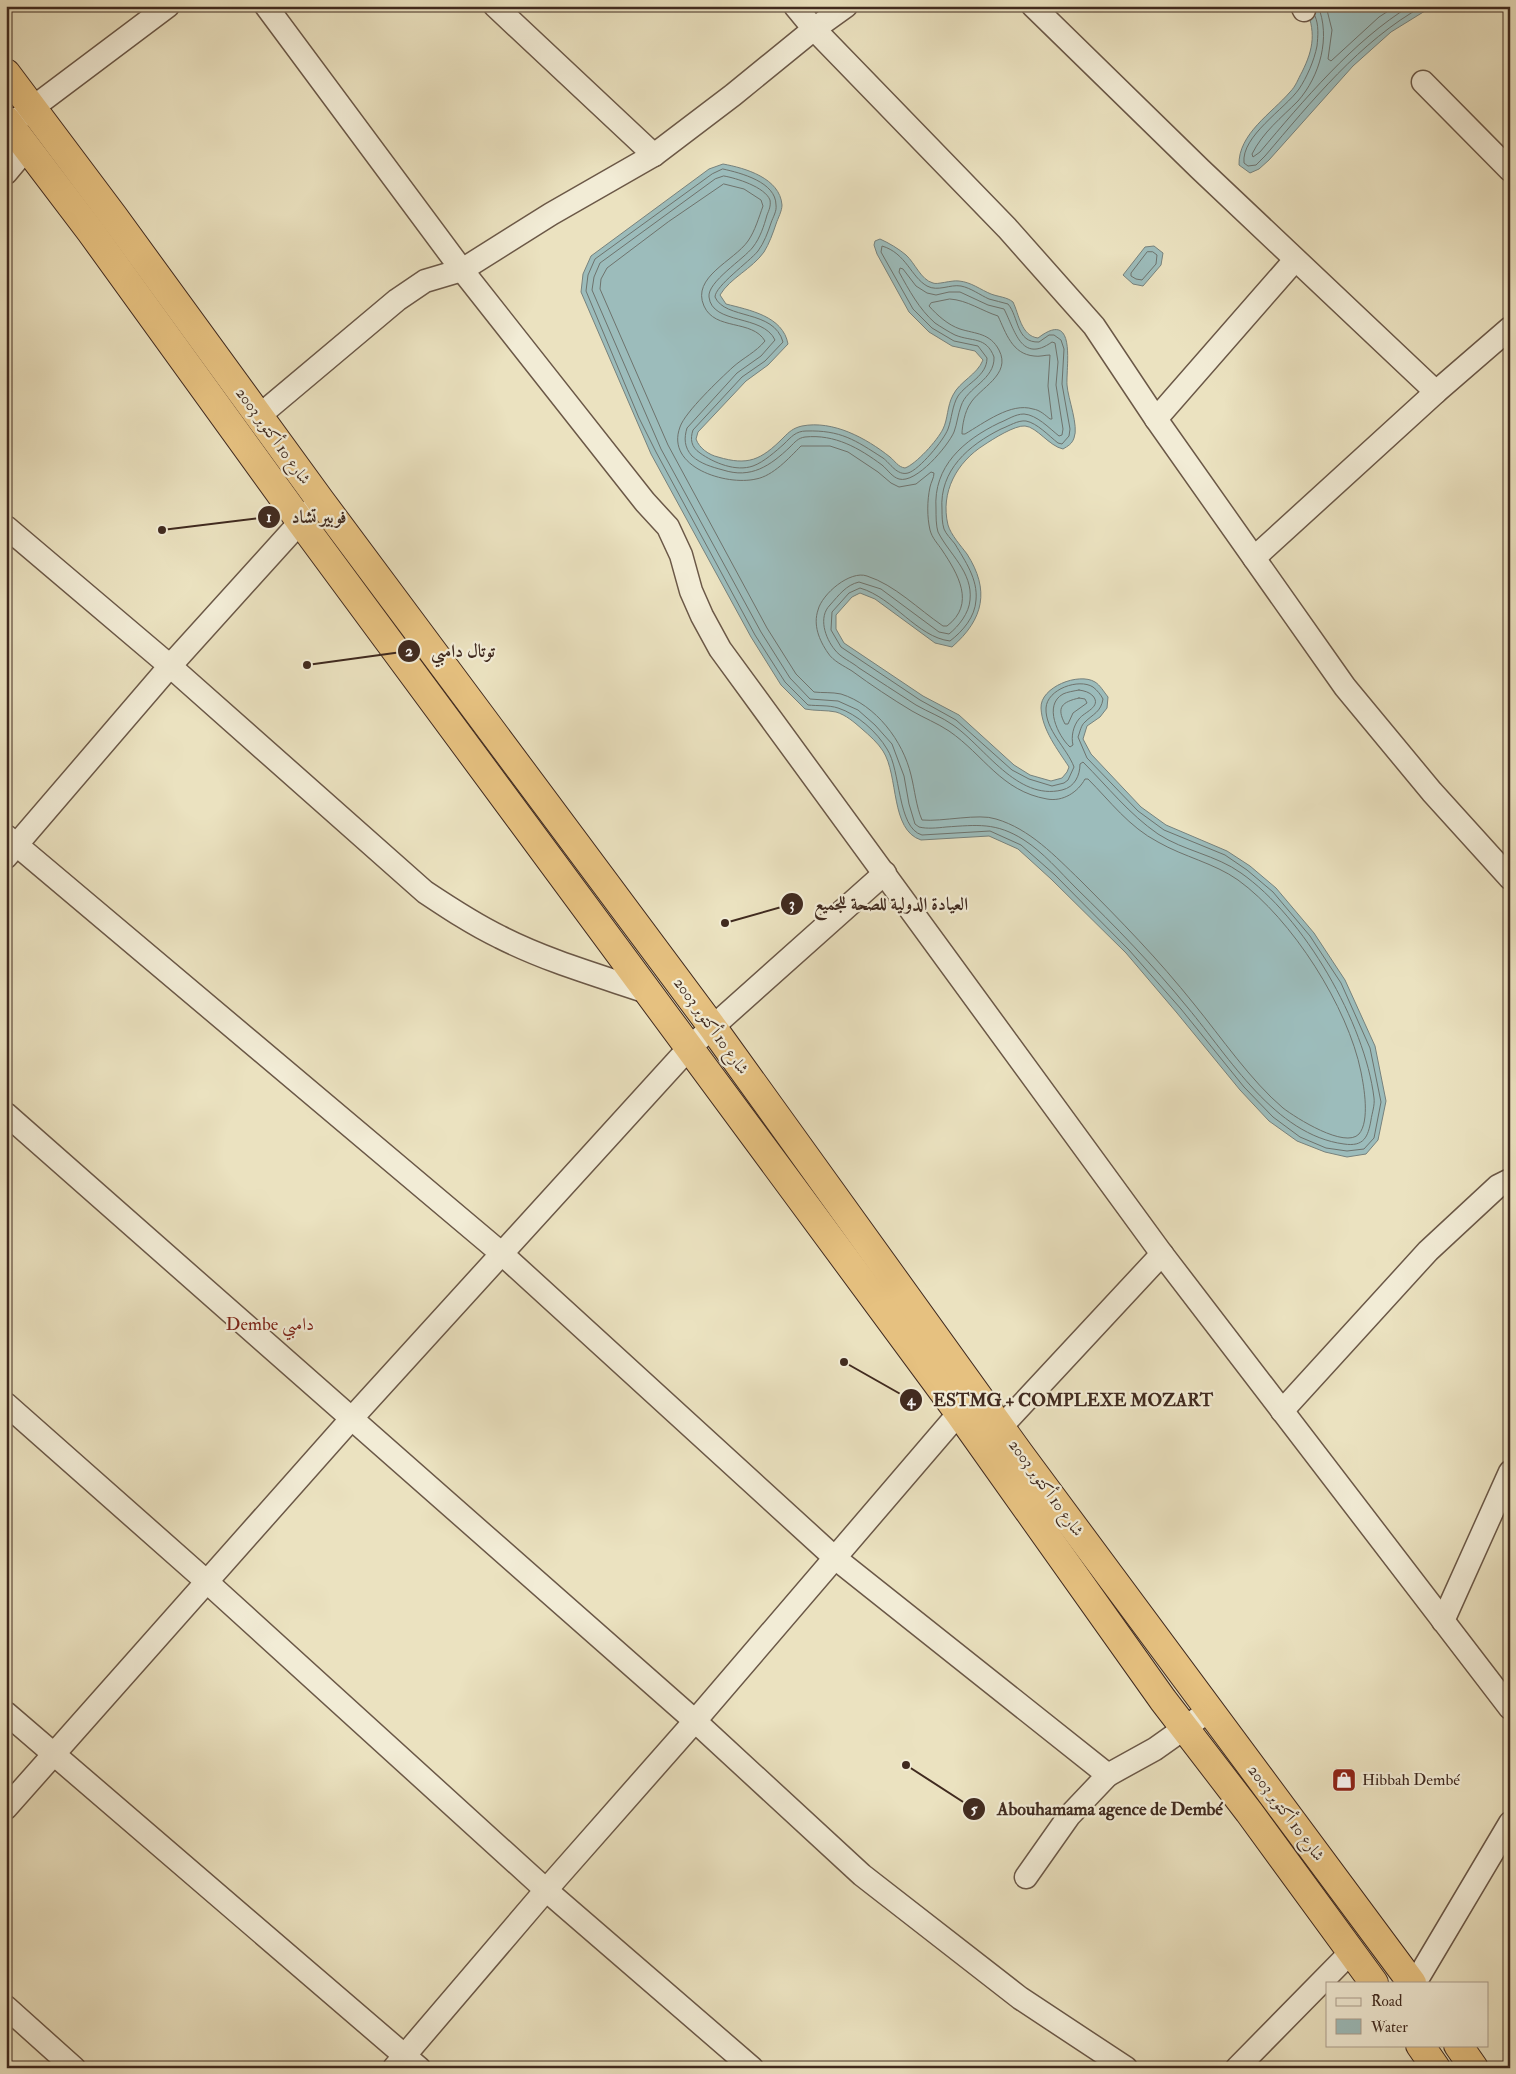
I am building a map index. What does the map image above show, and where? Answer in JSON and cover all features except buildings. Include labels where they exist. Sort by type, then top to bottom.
[{"type":"highway","name":"شارع 10 أكتوبر 2003","points":[[6,72],[320,500],[714,1028],[1002,1426],[1025,1461],[1413,1982]]},
{"type":"highway","name":"شارع 10 أكتوبر 2003","points":[[8,123],[91,232],[300,521],[959,1413],[1184,1728],[1249,1812],[1373,1982]]},
{"type":"highway","points":[[1421,2046],[1436,2068]]},
{"type":"highway","points":[[1459,2046],[1474,2068]]},
{"type":"street","points":[[8,123],[32,108],[168,6]]},
{"type":"street","points":[[266,6],[462,270],[646,502],[668,526],[681,555],[691,591],[702,616],[720,648],[1162,1254],[1510,1708]]},
{"type":"street","points":[[494,6],[654,155]]},
{"type":"street","points":[[795,6],[814,29],[1007,228],[1094,326],[1156,419],[1345,687],[1432,792],[1510,878]]},
{"type":"street","points":[[259,416],[397,300],[424,281],[462,270],[552,214],[654,155],[733,96],[814,29],[846,6]]},
{"type":"street","points":[[1033,6],[1295,260],[1436,392]]},
{"type":"street","points":[[1423,82],[1510,170]]},
{"type":"street","points":[[6,173],[27,148]]},
{"type":"street","points":[[1156,419],[1295,260]]},
{"type":"street","points":[[1254,558],[1436,392],[1510,328]]},
{"type":"street","points":[[320,500],[10,846],[501,1253],[834,1558],[1108,1775]]},
{"type":"street","points":[[6,526],[170,666],[425,892],[457,914],[500,938],[548,958],[650,994]]},
{"type":"street","points":[[6,1808],[352,1418],[689,1048],[714,1028],[885,873]]},
{"type":"street","points":[[6,1114],[695,1721],[862,1875],[958,1952],[1020,1998],[1126,2068]]},
{"type":"street","points":[[1282,1412],[1428,1251],[1498,1186],[1510,1180]]},
{"type":"street","points":[[1002,1426],[1162,1254]]},
{"type":"street","points":[[6,1404],[206,1581],[546,1890],[752,2068]]},
{"type":"street","points":[[6,1713],[406,2064],[546,1890],[695,1721],[959,1413]]},
{"type":"street","points":[[1443,1621],[1510,1472]]},
{"type":"street","points":[[1026,1877],[1069,1816],[1108,1775],[1155,1749],[1210,1710]]},
{"type":"street","points":[[1415,1982],[1510,1823]]},
{"type":"street","points":[[1237,2068],[1351,1952]]},
{"type":"street","points":[[6,2007],[74,2068]]},
{"type":"water","points":[[1305,6],[1433,6],[1391,32],[1353,66],[1269,160],[1259,169],[1250,173],[1239,165],[1244,143],[1257,125],[1294,87],[1309,55],[1312,32],[1309,15]]},
{"type":"water","points":[[723,164],[741,168],[768,181],[780,196],[782,205],[768,246],[764,252],[729,284],[720,295],[726,304],[754,312],[772,321],[785,334],[788,344],[768,365],[746,381],[698,432],[697,442],[711,455],[738,461],[754,459],[768,452],[789,432],[796,428],[814,425],[837,428],[860,437],[881,450],[898,465],[905,468],[926,452],[936,440],[945,425],[953,395],[977,370],[983,360],[975,351],[952,346],[929,332],[909,312],[877,254],[874,245],[875,241],[880,239],[906,255],[929,281],[935,283],[956,281],[972,284],[991,294],[1011,300],[1021,324],[1032,336],[1038,338],[1050,331],[1059,330],[1064,335],[1068,354],[1067,385],[1075,427],[1072,442],[1063,449],[1030,427],[1021,426],[1010,430],[974,452],[959,469],[949,490],[946,501],[946,513],[949,529],[974,567],[981,592],[977,615],[971,626],[952,647],[935,643],[875,599],[860,593],[852,597],[836,615],[836,629],[844,643],[923,696],[959,715],[1014,765],[1030,775],[1051,781],[1062,778],[1069,767],[1044,724],[1041,708],[1042,700],[1053,688],[1071,680],[1088,679],[1099,685],[1108,697],[1107,708],[1100,717],[1087,726],[1083,739],[1091,754],[1141,807],[1166,825],[1227,851],[1250,866],[1276,888],[1314,933],[1345,980],[1375,1046],[1386,1101],[1378,1140],[1366,1154],[1347,1157],[1325,1152],[1297,1141],[1269,1121],[1240,1090],[1126,953],[1018,849],[989,836],[921,840],[911,834],[904,825],[900,814],[888,762],[879,745],[859,726],[843,715],[832,711],[805,709],[781,685],[751,637],[651,454],[581,292],[583,274],[591,256],[709,169]]},
{"type":"water","points":[[1154,246],[1163,253],[1161,265],[1143,286],[1133,284],[1123,275],[1145,247]]},
{"type":"place","name":"فوبير تشاد","points":[[162,530]]},
{"type":"place","name":"توتال دامبي","points":[[307,665]]},
{"type":"place","name":"العيادة الدولية للصحة للجميع","points":[[725,923]]},
{"type":"place","name":"ESTMG + COMPLEXE MOZART","points":[[844,1362]]},
{"type":"place","name":"Abouhamama agence de Dembé","points":[[906,1765]]},
{"type":"place","name":"Hibbah Dembé","points":[[1344,1780]]},
{"type":"district","name":"Dembe دامبي","points":[[270,1324]]}]
